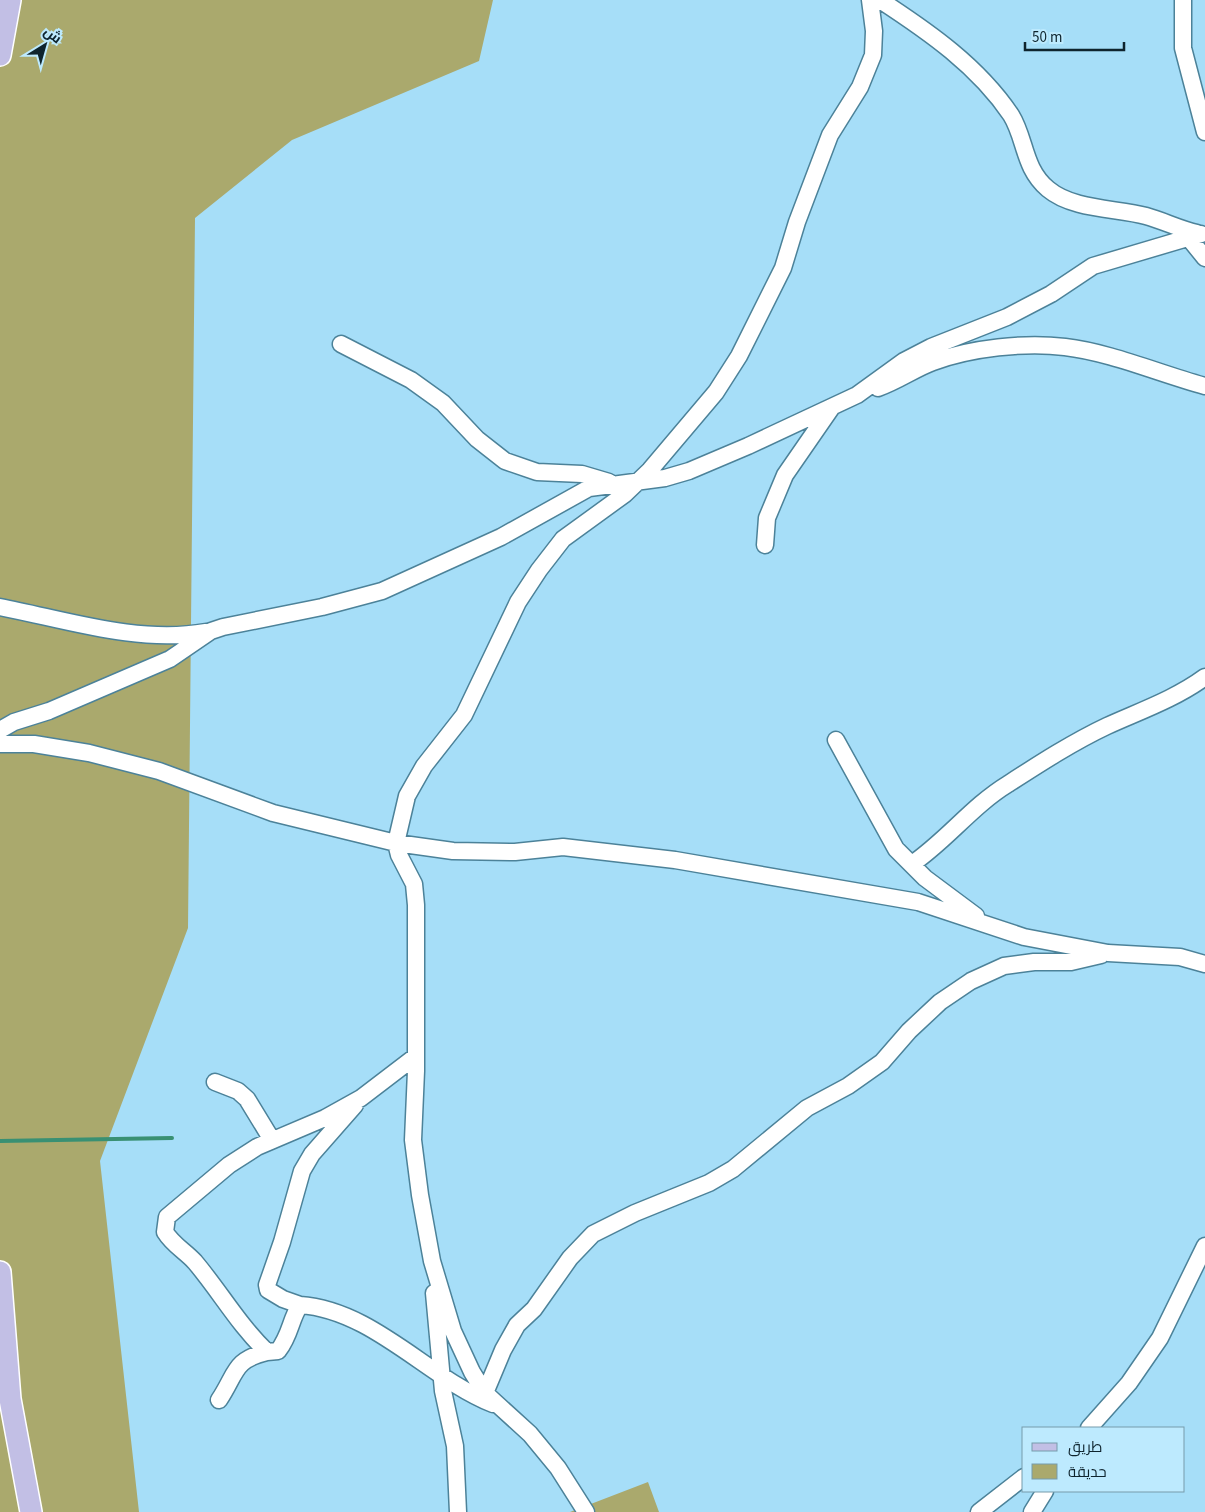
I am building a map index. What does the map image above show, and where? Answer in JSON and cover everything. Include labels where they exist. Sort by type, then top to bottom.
[{"type":"main road","points":[[0,54],[10,0]]},
{"type":"main road","points":[[0,1272],[10,1399],[31,1512]]},
{"type":"street","points":[[458,1512],[455,1446],[441,1375],[432,1261],[420,1195],[413,1140],[416,1056],[416,905],[414,884],[399,854],[396,843],[407,796],[424,766],[464,715],[518,602],[539,570],[563,539],[625,494],[686,430],[716,392],[739,356],[779,277],[830,135],[860,86],[873,55],[874,31],[870,0]]},
{"type":"street","points":[[880,0],[927,31],[965,63],[1000,99],[1012,118],[1024,153],[1035,174],[1049,190],[1071,200],[1146,216],[1198,234]]},
{"type":"street","points":[[1183,0],[1183,48],[1205,132]]},
{"type":"street","points":[[1198,234],[1205,258]]},
{"type":"street","points":[[857,395],[904,361],[931,347],[1007,317],[1051,294],[1093,266],[1198,234]]},
{"type":"street","points":[[341,344],[411,380],[443,403],[477,439],[505,461],[537,472],[582,474],[613,483]]},
{"type":"street","points":[[0,607],[114,631],[191,635],[322,607],[382,591],[502,537],[589,488],[613,483],[637,482],[690,470],[857,395],[908,376],[931,362],[974,350],[1012,347],[1065,347],[1103,354],[1205,386]]},
{"type":"street","points":[[766,545],[767,518],[785,475],[832,407]]},
{"type":"street","points":[[0,730],[14,722],[49,711],[170,660],[211,631]]},
{"type":"street","points":[[912,864],[935,849],[978,806],[1006,785],[1105,727],[1183,691],[1205,677]]},
{"type":"street","points":[[836,740],[896,849],[925,878],[985,924]]},
{"type":"street","points":[[0,744],[34,744],[158,770],[273,813],[396,843],[453,851],[514,852],[563,847],[675,860],[918,902],[1024,937],[1108,953],[1180,957],[1205,964]]},
{"type":"street","points":[[485,1393],[503,1350],[517,1325],[534,1308],[570,1258],[593,1234],[709,1183],[733,1169],[807,1108],[848,1086],[882,1062],[909,1031],[940,1002],[972,981],[1004,966],[1034,962],[1071,962],[1108,953]]},
{"type":"street","points":[[268,1352],[246,1331],[193,1260],[173,1244],[165,1232],[168,1217],[229,1165],[272,1140],[325,1118],[361,1098],[416,1056]]},
{"type":"street","points":[[215,1082],[238,1091],[247,1099],[272,1140]]},
{"type":"street","points":[[361,1098],[312,1154],[302,1171],[282,1242],[267,1285],[268,1290],[283,1299],[300,1305],[314,1306],[348,1319],[390,1340],[468,1394],[499,1406]]},
{"type":"street","points":[[1092,1427],[1129,1383],[1160,1338],[1205,1246]]},
{"type":"street","points":[[432,1261],[453,1332],[472,1372],[485,1393],[530,1434],[558,1468],[586,1512]]},
{"type":"street","points":[[219,1400],[239,1364],[250,1356],[278,1351],[288,1338],[294,1314],[300,1305]]},
{"type":"street","points":[[979,1512],[1022,1480]]},
{"type":"street","points":[[1032,1512],[1044,1492]]},
{"type":"green space","points":[[0,0],[493,0],[479,61],[292,140],[195,218],[188,928],[100,1161],[139,1512],[0,1512]]},
{"type":"green space","points":[[648,1482],[659,1512],[570,1512]]},
{"type":"waterway","points":[[0,1141],[172,1138]]}]
